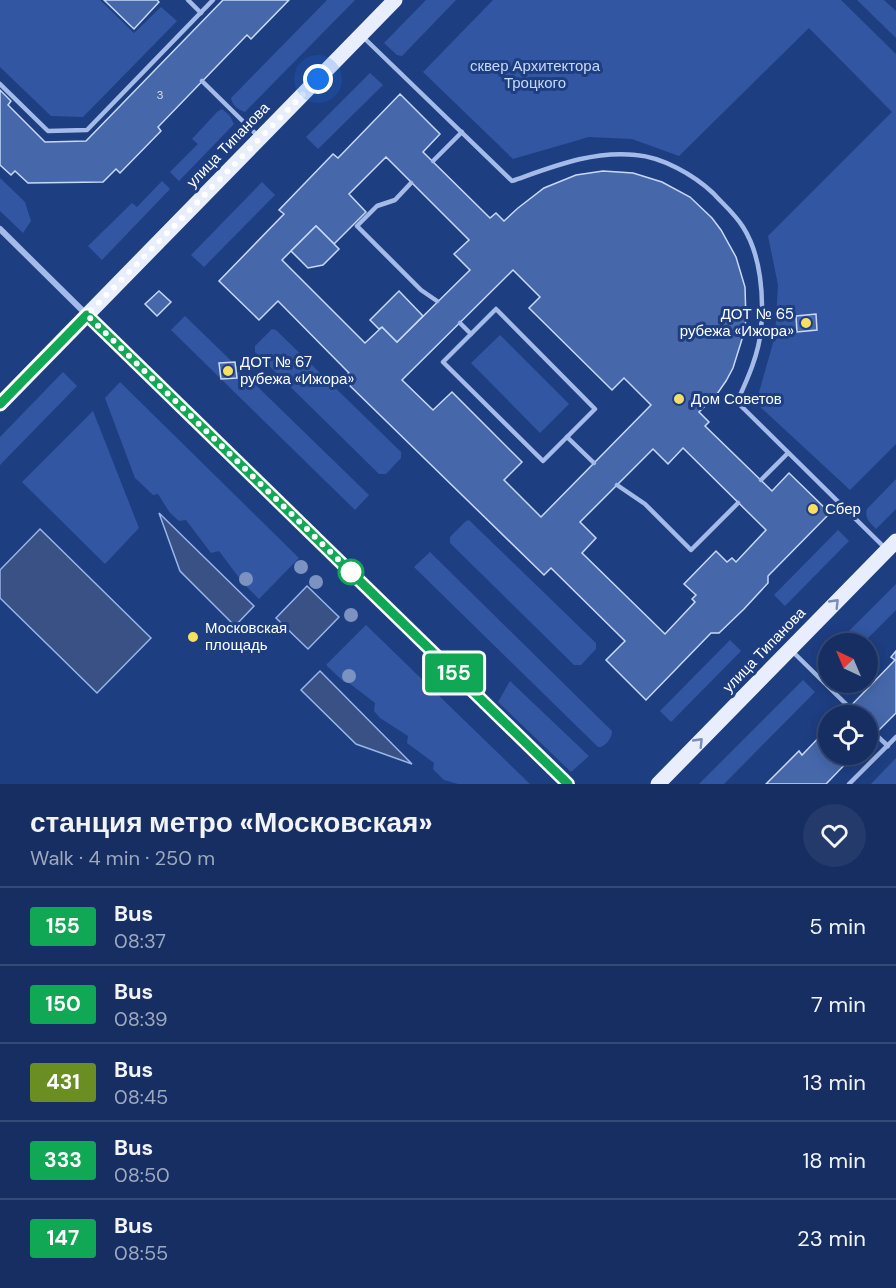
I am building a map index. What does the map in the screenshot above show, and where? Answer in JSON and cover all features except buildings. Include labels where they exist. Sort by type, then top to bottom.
[{"type":"main road","name":"улица Типанова","points":[[87,315],[395,0]]},
{"type":"main road","points":[[0,404],[87,315]]},
{"type":"main road","name":"улица Типанова","points":[[658,784],[892,545]]},
{"type":"street","points":[[0,229],[568,784]]},
{"type":"lane","points":[[188,0],[201,13]]},
{"type":"lane","points":[[0,84],[48,131],[87,130],[213,0]]},
{"type":"lane","points":[[361,35],[512,180],[576,159],[605,155],[638,155],[687,172],[722,202],[743,228],[753,248],[761,287],[761,331],[749,375],[737,402],[788,453],[892,545]]},
{"type":"lane","points":[[168,47],[173,53]]},
{"type":"lane","points":[[202,81],[260,138]]},
{"type":"lane","points":[[433,161],[462,132]]},
{"type":"lane","points":[[411,183],[395,200],[377,206],[357,226],[422,290],[437,301]]},
{"type":"lane","points":[[496,309],[595,409],[567,437],[543,461],[443,362],[496,309]]},
{"type":"lane","points":[[460,323],[471,334]]},
{"type":"lane","points":[[567,437],[594,463]]},
{"type":"lane","points":[[761,480],[788,453]]},
{"type":"lane","points":[[617,485],[645,504],[691,550],[738,503]]},
{"type":"lane","points":[[790,650],[847,705]]},
{"type":"lane","points":[[878,737],[888,746]]},
{"type":"lane","points":[[849,784],[896,737]]},
{"type":"green space","points":[[0,0],[100,0],[134,33],[161,7],[177,21],[83,117],[51,116],[0,67]]},
{"type":"green space","points":[[327,0],[355,0],[245,112],[236,107],[231,98]]},
{"type":"green space","points":[[426,0],[456,0],[402,56],[397,55],[384,43]]},
{"type":"green space","name":"сквер Архитектора Троцкого","points":[[493,0],[841,0],[896,54],[896,444],[850,490],[756,403],[775,336],[778,285],[768,236],[892,112],[809,28],[679,156],[632,139],[589,137],[513,159],[423,72]]},
{"type":"green space","points":[[857,0],[884,0],[896,11],[896,38]]},
{"type":"green space","points":[[370,73],[383,85],[318,149],[306,137]]},
{"type":"green space","points":[[222,109],[230,116],[234,124],[179,181],[170,172],[198,144],[192,139]]},
{"type":"green space","points":[[0,178],[25,202],[31,221],[23,233],[0,211]]},
{"type":"green space","points":[[162,181],[170,189],[102,260],[88,246],[132,203],[137,207]]},
{"type":"green space","points":[[262,182],[275,195],[204,267],[191,255]]},
{"type":"green space","points":[[185,316],[369,495],[355,510],[171,330]]},
{"type":"green space","points":[[272,329],[276,330],[401,452],[401,458],[386,474],[379,474],[255,352],[255,346]]},
{"type":"green space","points":[[500,335],[569,404],[540,433],[471,363]]},
{"type":"green space","points":[[63,372],[77,386],[0,465],[0,437]]},
{"type":"green space","points":[[120,382],[299,558],[259,599],[243,583],[219,551],[211,553],[186,520],[179,521],[170,513],[158,494],[153,495],[135,478],[105,398]]},
{"type":"green space","points":[[93,411],[139,528],[105,564],[22,482]]},
{"type":"green space","points":[[896,479],[896,509],[876,529],[867,518],[867,509]]},
{"type":"green space","points":[[469,520],[596,643],[596,649],[581,665],[574,665],[450,543],[450,537]]},
{"type":"green space","points":[[838,530],[849,541],[785,606],[774,595]]},
{"type":"green space","points":[[430,552],[612,731],[605,744],[598,747],[414,567]]},
{"type":"green space","points":[[896,584],[896,610],[873,633],[847,633]]},
{"type":"green space","points":[[366,625],[530,784],[458,784],[444,780],[433,769],[434,763],[407,743],[408,736],[380,718],[374,711],[375,703],[349,683],[344,682],[326,665]]},
{"type":"green space","points":[[730,640],[741,651],[671,722],[660,711]]},
{"type":"green space","points":[[803,680],[815,692],[724,784],[699,784]]},
{"type":"green space","points":[[510,681],[589,756],[571,772],[498,702]]},
{"type":"green space","points":[[896,758],[896,784],[871,784]]},
{"type":"shaded area","points":[[159,513],[254,606],[235,626],[180,571]]},
{"type":"shaded area","points":[[40,529],[151,638],[97,693],[0,598],[0,570]]},
{"type":"shaded area","points":[[307,586],[339,617],[308,649],[276,618]]},
{"type":"shaded area","points":[[320,671],[412,764],[356,744],[301,690]]},
{"type":"bus line","name":"155","points":[[0,404],[87,315],[568,784]]},
{"type":"place","name":"ДОТ № 65 рубежа «Ижора»","points":[[806,323]]},
{"type":"place","name":"ДОТ № 67 рубежа «Ижора»","points":[[228,371]]},
{"type":"place","name":"Дом Советов","points":[[679,399]]},
{"type":"place","name":"Сбер","points":[[813,509]]},
{"type":"place","name":"Московская площадь","points":[[193,637]]},
{"type":"route","points":[[318,79],[87,315],[351,572]]}]
